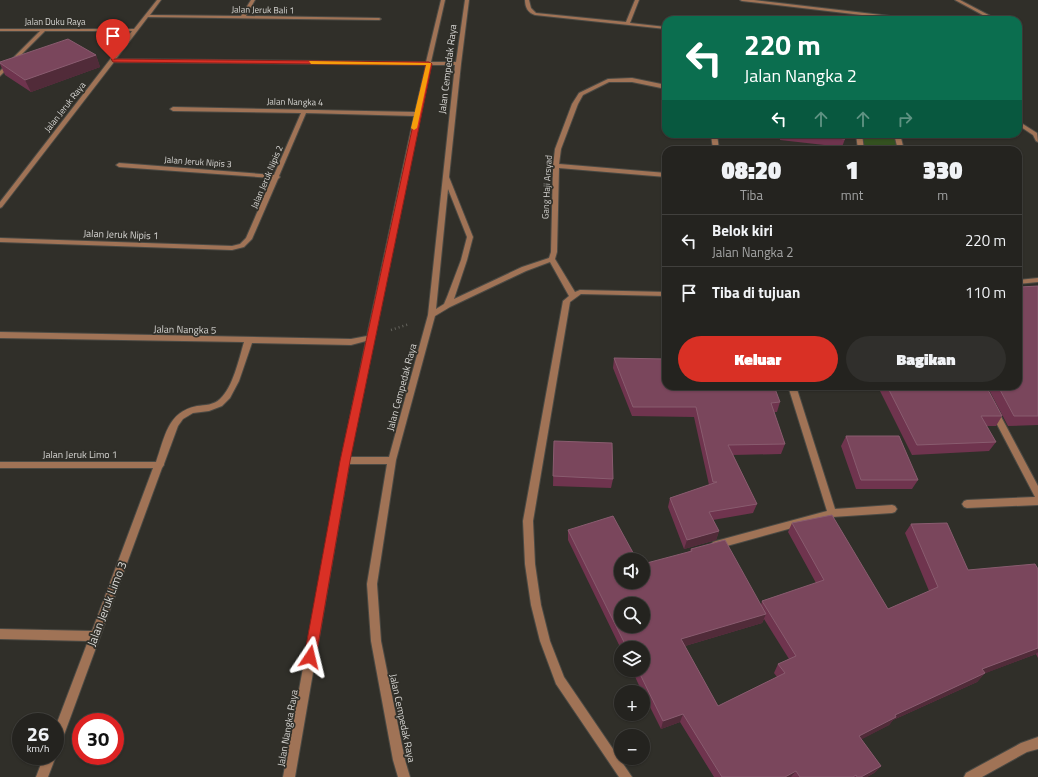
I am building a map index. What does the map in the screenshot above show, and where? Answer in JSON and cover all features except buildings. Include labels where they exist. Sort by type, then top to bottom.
[{"type":"street","name":"Jalan Jeruk Raya","points":[[0,206],[159,0]]},
{"type":"street","points":[[242,18],[253,0]]},
{"type":"street","name":"Jalan Nangka Raya","points":[[288,777],[345,461],[417,114],[443,0]]},
{"type":"street","name":"Jalan Cempedak Raya","points":[[404,777],[399,760],[376,641],[372,584],[392,460],[432,315],[458,64],[467,0]]},
{"type":"street","points":[[527,0],[527,4],[532,12],[536,14],[662,27]]},
{"type":"street","points":[[628,23],[637,0]]},
{"type":"street","points":[[742,0],[762,1],[877,16]]},
{"type":"street","points":[[956,0],[988,16]]},
{"type":"street","points":[[847,16],[848,12]]},
{"type":"street","name":"Jalan Jeruk Bali 1","points":[[147,16],[379,19]]},
{"type":"street","name":"Jalan Duku Raya","points":[[0,30],[135,30]]},
{"type":"street","points":[[0,74],[44,30]]},
{"type":"street","points":[[113,60],[458,64]]},
{"type":"street","name":"Gang Haji Arsyad","points":[[552,259],[554,252],[556,166],[558,149],[575,104],[581,94],[603,83],[615,80],[632,80],[662,85]]},
{"type":"street","name":"Jalan Nangka 4","points":[[173,109],[417,114]]},
{"type":"street","name":"Jalan Jeruk Nipis 2","points":[[242,246],[249,239],[304,112]]},
{"type":"street","points":[[1022,125],[1036,134],[1038,140]]},
{"type":"street","points":[[1022,132],[1036,134]]},
{"type":"street","name":"Jalan Jeruk Nipis 3","points":[[118,165],[277,177]]},
{"type":"street","points":[[556,166],[662,175]]},
{"type":"street","points":[[446,175],[470,237],[464,260],[451,297],[446,305]]},
{"type":"street","name":"Jalan Jeruk Nipis 1","points":[[0,240],[232,248],[242,246]]},
{"type":"street","points":[[432,315],[446,305],[524,269],[552,259],[573,296]]},
{"type":"street","points":[[1022,282],[1038,280]]},
{"type":"street","points":[[626,777],[560,680],[545,641],[536,605],[530,564],[528,521],[567,302],[580,292],[662,294]]},
{"type":"street","name":"Jalan Nangka 5","points":[[0,335],[351,342],[370,338]]},
{"type":"street","name":"Jalan Jeruk Limo 3","points":[[64,719],[160,465],[174,424],[182,415],[191,411],[216,405],[223,401],[229,391],[249,340]]},
{"type":"street","points":[[793,390],[832,513]]},
{"type":"street","points":[[991,406],[1038,495]]},
{"type":"street","points":[[345,461],[392,460]]},
{"type":"street","name":"Jalan Jeruk Limo 1","points":[[0,465],[160,465]]},
{"type":"street","points":[[967,504],[1038,501]]},
{"type":"street","points":[[706,548],[832,513],[892,508]]},
{"type":"street","points":[[0,634],[95,636]]},
{"type":"street","points":[[970,777],[1025,747],[1038,743]]},
{"type":"street","points":[[42,777],[47,765]]},
{"type":"path","points":[[370,338],[432,315]]},
{"type":"green space","points":[[860,138],[897,138],[898,146],[860,146]]},
{"type":"slow traffic","points":[[311,62],[429,64],[414,128]]},
{"type":"route","points":[[113,60],[429,64],[414,129],[345,461],[310,657]]}]
